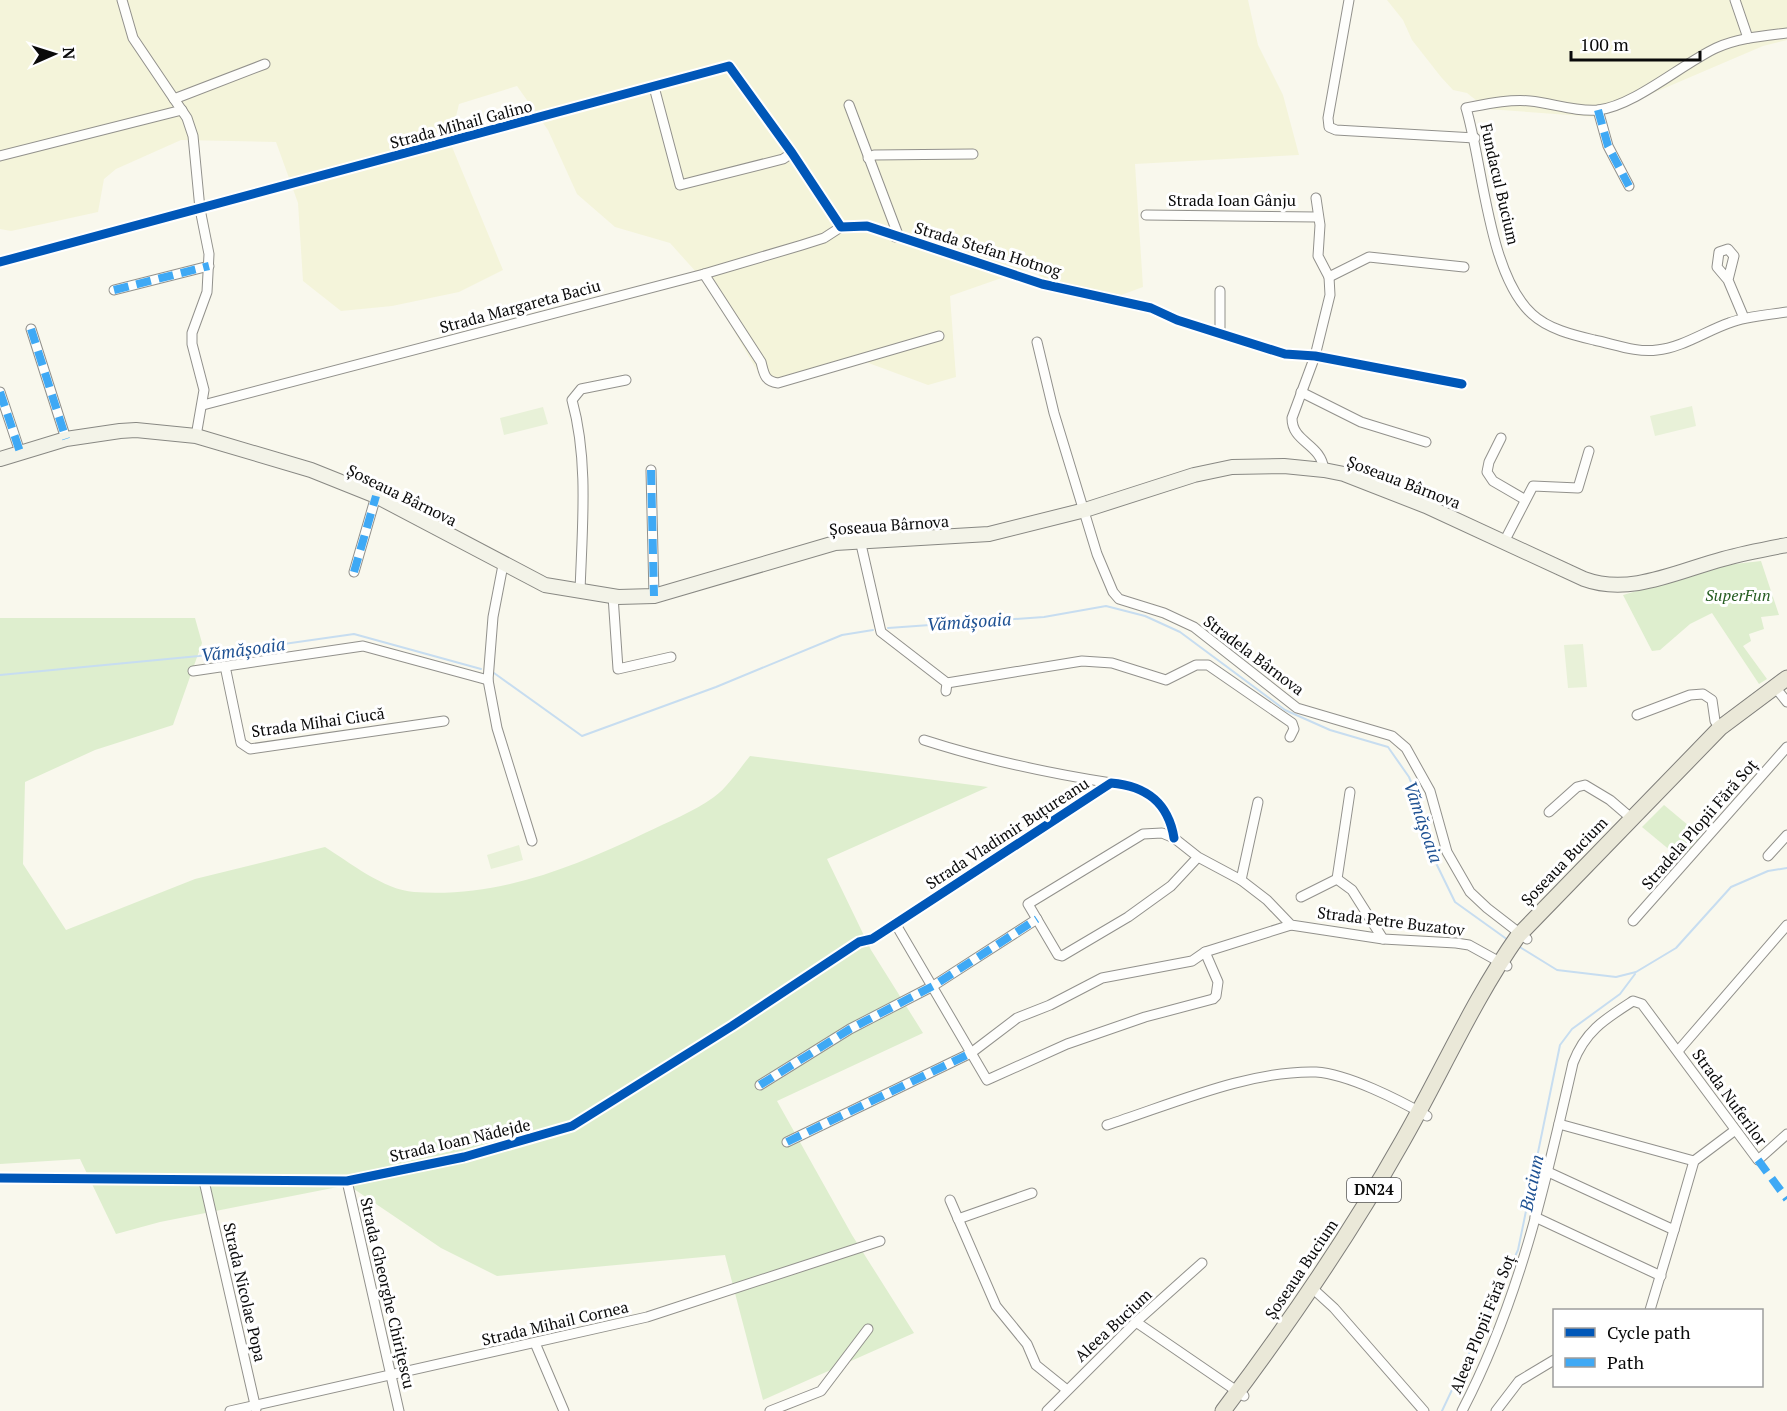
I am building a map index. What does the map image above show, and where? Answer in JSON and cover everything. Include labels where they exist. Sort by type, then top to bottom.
[{"type":"main road","name":"Șoseaua Bârnova","points":[[0,459],[66,439],[136,430],[196,436],[311,470],[376,496],[544,585],[613,596],[654,596],[835,543],[975,536],[1085,510],[1194,475],[1232,467],[1324,470],[1426,506],[1584,579],[1618,587],[1664,577],[1726,558],[1787,545]]},
{"type":"main road","name":"Șoseaua Bucium","points":[[1523,937],[1726,735],[1783,690]]},
{"type":"main road","name":"Șoseaua Bucium","points":[[1223,1411],[1241,1394],[1373,1210],[1506,961],[1523,937],[1631,818],[1720,728],[1783,690]]},
{"type":"main road","name":"Șoseaua Bucium","points":[[1234,1411],[1241,1394]]},
{"type":"street","points":[[122,0],[133,38],[182,110],[193,136],[200,209],[209,266],[207,292],[192,333],[192,344],[202,382],[203,405],[196,436]]},
{"type":"street","points":[[1349,0],[1328,117],[1329,127],[1336,130],[1475,138]]},
{"type":"street","points":[[1735,0],[1748,38]]},
{"type":"street","points":[[1629,186],[1608,146],[1598,110],[1628,99],[1715,48],[1748,38],[1787,33]]},
{"type":"street","points":[[174,99],[265,64]]},
{"type":"street","name":"Strada Mihail Galino","points":[[0,262],[729,66],[792,153]]},
{"type":"street","points":[[654,87],[680,185],[783,159],[792,153],[841,227]]},
{"type":"street","name":"Fundacul Bucium","points":[[1598,110],[1566,108],[1530,101],[1494,102],[1466,108],[1475,138],[1495,241],[1504,268],[1522,302],[1532,314],[1548,326],[1575,335],[1656,351],[1744,318],[1787,312]]},
{"type":"street","points":[[849,105],[897,232],[895,237]]},
{"type":"street","points":[[0,156],[182,110]]},
{"type":"street","points":[[868,158],[874,155],[973,154]]},
{"type":"street","points":[[1316,198],[1320,225],[1318,256],[1329,277],[1330,295],[1315,356],[1301,392],[1292,425],[1295,432],[1320,453],[1324,470]]},
{"type":"street","name":"Strada Ioan Gânju","points":[[1146,215],[1317,217]]},
{"type":"street","name":"Strada Stefan Hotnog","points":[[841,227],[867,226],[1042,284],[1151,308],[1177,320],[1285,354],[1315,356],[1462,384]]},
{"type":"street","name":"Strada Margareta Baciu","points":[[203,405],[705,274],[824,238],[841,227]]},
{"type":"street","points":[[1329,277],[1369,257],[1464,267]]},
{"type":"street","points":[[114,290],[209,266]]},
{"type":"street","points":[[705,274],[761,362],[765,377],[770,382],[777,382],[939,336]]},
{"type":"street","points":[[1728,280],[1744,318]]},
{"type":"street","points":[[1220,291],[1220,332]]},
{"type":"street","points":[[31,329],[66,439]]},
{"type":"street","name":"Stradela Bârnova","points":[[1037,342],[1054,413],[1105,577],[1119,599],[1164,613],[1194,627],[1297,708],[1392,736],[1406,748],[1430,791],[1441,837],[1470,892],[1523,937]]},
{"type":"street","points":[[580,592],[583,488],[580,429],[572,400],[581,389],[626,380]]},
{"type":"street","points":[[1301,392],[1361,422],[1426,442]]},
{"type":"street","points":[[0,393],[20,452]]},
{"type":"street","points":[[1502,438],[1489,462],[1487,471],[1493,481],[1524,499]]},
{"type":"street","points":[[1504,542],[1524,499],[1533,486],[1578,488],[1582,483],[1588,451]]},
{"type":"street","points":[[651,470],[654,596]]},
{"type":"street","points":[[354,572],[376,496]]},
{"type":"street","points":[[860,540],[881,632],[946,687],[1082,661],[1112,663],[1153,678],[1166,680],[1196,664],[1208,665],[1292,723],[1294,729],[1290,737]]},
{"type":"street","points":[[503,565],[493,617],[488,680],[497,728],[532,841]]},
{"type":"street","points":[[613,596],[618,669],[671,657]]},
{"type":"street","points":[[193,671],[363,646],[488,680]]},
{"type":"street","name":"Strada Mihai Ciucă","points":[[225,666],[241,743],[250,749],[444,721]]},
{"type":"street","points":[[1637,715],[1690,695],[1703,694],[1712,700],[1715,721],[1720,728]]},
{"type":"street","points":[[924,740],[996,761],[1111,783]]},
{"type":"street","name":"Stradela Plopii Fără Soț","points":[[1633,921],[1787,747]]},
{"type":"street","name":"Strada Vladimir Buțureanu","points":[[872,939],[1111,783],[1126,784],[1150,793],[1166,812],[1174,838]]},
{"type":"street","points":[[1549,812],[1577,787],[1585,785],[1610,800],[1631,818]]},
{"type":"street","points":[[1337,879],[1350,792]]},
{"type":"street","points":[[1241,880],[1257,802]]},
{"type":"street","points":[[787,1142],[971,1053],[1017,1018],[1050,1005],[1102,978],[1192,961],[1205,952],[1292,925],[1267,900],[1241,880],[1198,857],[1174,838],[1162,834],[1143,834],[1028,904],[1058,955],[1067,954],[1171,886],[1198,857]]},
{"type":"street","points":[[1768,856],[1787,835]]},
{"type":"street","points":[[1301,897],[1337,879]]},
{"type":"street","points":[[1337,879],[1352,890],[1383,939]]},
{"type":"street","points":[[760,1085],[850,1029],[933,986],[1037,919]]},
{"type":"street","points":[[894,923],[987,1080],[1067,1044],[1145,1017],[1213,999],[1216,996],[1218,982],[1205,952]]},
{"type":"street","points":[[1678,1052],[1787,924]]},
{"type":"street","name":"Strada Petre Buzatov","points":[[1292,925],[1383,939],[1469,945],[1506,961]]},
{"type":"street","name":"Strada Ioan Nădejde","points":[[0,1178],[347,1181],[464,1157],[572,1126],[732,1026],[859,942],[872,939]]},
{"type":"street","name":"Aleea Plopii Fără Soț","points":[[1462,1411],[1477,1384],[1517,1285],[1573,1063],[1580,1044],[1591,1031],[1633,1001],[1642,1004]]},
{"type":"street","name":"Strada Nuferilor","points":[[1642,1004],[1734,1131],[1758,1160],[1787,1134]]},
{"type":"street","points":[[1107,1125],[1239,1083],[1317,1072],[1363,1086],[1423,1114]]},
{"type":"street","points":[[1559,1124],[1694,1161]]},
{"type":"street","points":[[1651,1309],[1694,1161],[1734,1131]]},
{"type":"street","points":[[1546,1170],[1674,1230]]},
{"type":"street","name":"Strada Nicolae Popa","points":[[204,1180],[256,1408]]},
{"type":"street","name":"Strada Gheorghe Chirițescu","points":[[347,1181],[399,1411]]},
{"type":"street","points":[[958,1220],[1032,1193]]},
{"type":"street","points":[[950,1200],[996,1306],[1027,1344],[1036,1365],[1066,1390]]},
{"type":"street","points":[[1535,1217],[1661,1276]]},
{"type":"street","name":"Strada Mihail Cornea","points":[[230,1411],[256,1408],[647,1317],[880,1241]]},
{"type":"street","name":"Aleea Bucium","points":[[1047,1411],[1136,1322],[1202,1263]]},
{"type":"street","points":[[1315,1290],[1424,1411]]},
{"type":"street","points":[[1136,1322],[1241,1394]]},
{"type":"street","points":[[770,1411],[821,1391],[868,1329]]},
{"type":"street","points":[[535,1343],[564,1411]]},
{"type":"street","points":[[1496,1411],[1519,1381],[1553,1361]]},
{"type":"green space","points":[[0,0],[1248,0],[1258,45],[1283,95],[1299,155],[1135,164],[1143,287],[1113,298],[1042,284],[1036,266],[950,296],[956,377],[928,385],[855,358],[765,384],[706,283],[670,243],[615,227],[577,194],[548,130],[517,86],[459,104],[450,142],[503,270],[459,292],[392,306],[341,311],[303,281],[298,203],[276,142],[181,140],[116,169],[104,179],[98,212],[11,231],[0,229]]},
{"type":"green space","points":[[1387,0],[1787,0],[1787,40],[1763,46],[1597,117],[1487,109],[1467,93],[1453,90],[1441,77],[1412,40],[1403,20]]},
{"type":"green space","points":[[1692,406],[1696,426],[1655,436],[1650,416]]},
{"type":"green space","points":[[543,407],[548,424],[504,435],[500,418]]},
{"type":"green space","name":"SuperFun","points":[[1761,561],[1779,615],[1761,617],[1764,629],[1749,634],[1751,641],[1743,646],[1767,679],[1759,684],[1712,613],[1690,624],[1660,650],[1652,651],[1623,595],[1726,565]]},
{"type":"green space","points":[[0,618],[195,618],[202,643],[173,725],[95,750],[25,782],[23,864],[66,930],[195,879],[325,847],[379,881],[414,892],[445,893],[475,890],[533,878],[618,846],[698,807],[724,788],[750,756],[988,787],[827,859],[871,950],[923,1033],[777,1101],[852,1235],[914,1333],[763,1400],[725,1255],[497,1276],[441,1248],[348,1185],[160,1222],[116,1234],[80,1159],[0,1164]]},
{"type":"green space","points":[[1583,644],[1587,687],[1568,688],[1564,645]]},
{"type":"green space","points":[[1664,805],[1701,836],[1683,861],[1642,827]]},
{"type":"green space","points":[[519,845],[523,860],[491,869],[487,855]]},
{"type":"waterway","name":"Vămășoaia","points":[[888,628],[1044,617],[1106,606],[1145,616],[1180,632],[1285,710],[1330,730],[1388,747],[1409,777],[1421,806],[1434,859],[1455,902],[1508,940]]},
{"type":"waterway","name":"Vămășoaia","points":[[494,673],[582,736],[716,687],[842,635],[873,630]]},
{"type":"waterway","name":"Vămășoaia","points":[[0,675],[199,656],[354,634],[481,669]]},
{"type":"waterway","name":"Vămășoaia","points":[[1518,946],[1557,970],[1616,977],[1636,972],[1676,948],[1731,887],[1768,871],[1787,868]]},
{"type":"waterway","name":"Bucium","points":[[1442,1411],[1518,1250],[1560,1045],[1572,1029],[1620,994],[1635,974]]},
{"type":"marked path","points":[[1598,110],[1608,146],[1629,186]]},
{"type":"marked path","points":[[114,290],[209,266]]},
{"type":"marked path","points":[[31,329],[66,439]]},
{"type":"marked path","points":[[0,392],[20,452]]},
{"type":"marked path","points":[[651,470],[654,596]]},
{"type":"marked path","points":[[354,572],[376,496]]},
{"type":"marked path","points":[[760,1085],[850,1029],[933,986],[1037,919]]},
{"type":"marked path","points":[[787,1142],[971,1053]]},
{"type":"marked path","points":[[1758,1160],[1787,1199]]},
{"type":"cycle path","points":[[0,262],[729,66],[792,153],[841,227],[867,226],[1042,284],[1151,308],[1177,320],[1285,354],[1315,356],[1462,384]]},
{"type":"cycle path","points":[[0,1178],[347,1181],[464,1157],[572,1126],[732,1026],[859,942],[872,939],[1111,783],[1135,788],[1153,798],[1167,815],[1174,838]]}]
